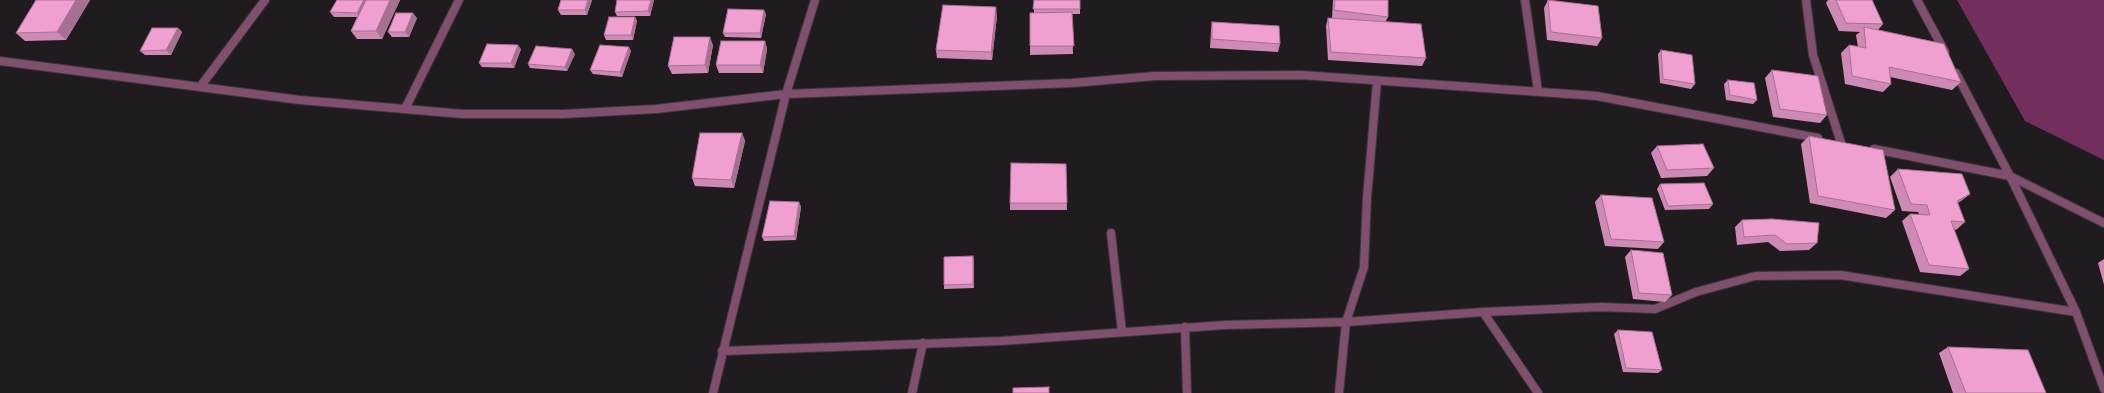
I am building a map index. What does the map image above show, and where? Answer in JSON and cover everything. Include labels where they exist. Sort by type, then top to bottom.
[{"type":"street","points":[[200,87],[265,0]]},
{"type":"street","points":[[406,109],[459,0]]},
{"type":"street","points":[[713,393],[722,351],[786,94],[815,0]]},
{"type":"street","points":[[1525,0],[1538,90]]},
{"type":"street","points":[[0,62],[300,100],[463,114],[563,114],[656,109],[786,94],[1072,83],[1155,76],[1301,75],[1496,90],[1538,90],[1597,96],[1640,103],[1837,142],[1813,55],[1806,0]]},
{"type":"street","points":[[1917,0],[2010,176],[2076,312],[2104,389]]},
{"type":"street","points":[[1339,393],[1346,322],[1364,267],[1367,198],[1377,82]]},
{"type":"street","points":[[1864,147],[2010,176],[2104,224]]},
{"type":"street","points":[[1111,233],[1122,332]]},
{"type":"street","points":[[722,351],[1001,340],[1185,327],[1346,322],[1483,312],[1601,307],[1655,309],[1696,292],[1755,276],[1840,275],[2076,312]]},
{"type":"street","points":[[1483,312],[1538,393]]},
{"type":"street","points":[[1185,327],[1187,393]]},
{"type":"street","points":[[912,393],[923,343]]},
{"type":"shaded area","points":[[1957,0],[2104,0],[2104,160],[2025,121]]},
{"type":"building","points":[[36,0],[76,0],[57,32],[16,33]]},
{"type":"building","points":[[337,0],[364,0],[357,13],[330,12]]},
{"type":"building","points":[[366,0],[390,0],[376,31],[351,31]]},
{"type":"building","points":[[561,0],[588,0],[585,10],[558,10]]},
{"type":"building","points":[[617,0],[651,0],[648,11],[615,12]]},
{"type":"building","points":[[1034,0],[1080,0],[1080,9],[1033,9]]},
{"type":"building","points":[[1335,0],[1388,0],[1388,17],[1334,10]]},
{"type":"building","points":[[1548,0],[1598,6],[1602,38],[1551,32]]},
{"type":"building","points":[[1836,0],[1872,0],[1883,24],[1846,23]]},
{"type":"building","points":[[943,5],[996,7],[991,52],[936,50]]},
{"type":"building","points":[[728,9],[764,10],[760,33],[723,33]]},
{"type":"building","points":[[1072,12],[1074,46],[1030,46],[1030,13]]},
{"type":"building","points":[[396,13],[413,13],[405,32],[388,32]]},
{"type":"building","points":[[609,17],[635,17],[631,35],[604,35]]},
{"type":"building","points":[[1328,18],[1421,24],[1426,58],[1331,52]]},
{"type":"building","points":[[1212,22],[1279,26],[1280,44],[1212,39]]},
{"type":"building","points":[[1864,27],[1944,44],[1961,82],[1889,67],[1891,84],[1852,76],[1849,45],[1866,48]]},
{"type":"building","points":[[152,28],[178,28],[166,50],[140,51]]},
{"type":"building","points":[[674,37],[710,37],[705,65],[668,66]]},
{"type":"building","points":[[721,41],[765,41],[760,65],[716,65]]},
{"type":"building","points":[[487,44],[518,45],[511,63],[479,63]]},
{"type":"building","points":[[600,45],[629,47],[620,72],[590,70]]},
{"type":"building","points":[[536,46],[572,49],[565,67],[528,64]]},
{"type":"building","points":[[1661,50],[1692,55],[1695,84],[1663,79]]},
{"type":"building","points":[[1772,70],[1818,76],[1827,115],[1780,109]]},
{"type":"building","points":[[1728,80],[1754,83],[1757,100],[1730,95]]},
{"type":"building","points":[[700,133],[742,133],[731,180],[692,178]]},
{"type":"building","points":[[1809,136],[1883,150],[1895,210],[1818,196]]},
{"type":"building","points":[[1703,144],[1714,168],[1667,170],[1657,146]]},
{"type":"building","points":[[1011,163],[1066,164],[1067,203],[1010,203]]},
{"type":"building","points":[[1898,169],[1962,174],[1970,194],[1957,201],[1965,222],[1951,221],[1969,269],[1929,265],[1910,214],[1930,215],[1927,205],[1911,204]]},
{"type":"building","points":[[1704,183],[1713,204],[1668,206],[1660,184]]},
{"type":"building","points":[[1601,195],[1652,198],[1664,242],[1611,239]]},
{"type":"building","points":[[770,201],[799,202],[794,236],[762,237]]},
{"type":"building","points":[[1772,219],[1819,223],[1817,243],[1787,244],[1775,235],[1744,237],[1742,220]]},
{"type":"building","points":[[1631,250],[1663,253],[1672,295],[1639,293]]},
{"type":"building","points":[[973,256],[973,284],[944,285],[944,257]]},
{"type":"building","points":[[1618,330],[1652,332],[1662,370],[1626,368]]},
{"type":"building","points":[[1948,347],[2028,350],[2046,393],[1966,393]]},
{"type":"building","points":[[1049,387],[1049,393],[1013,393],[1013,388]]}]
